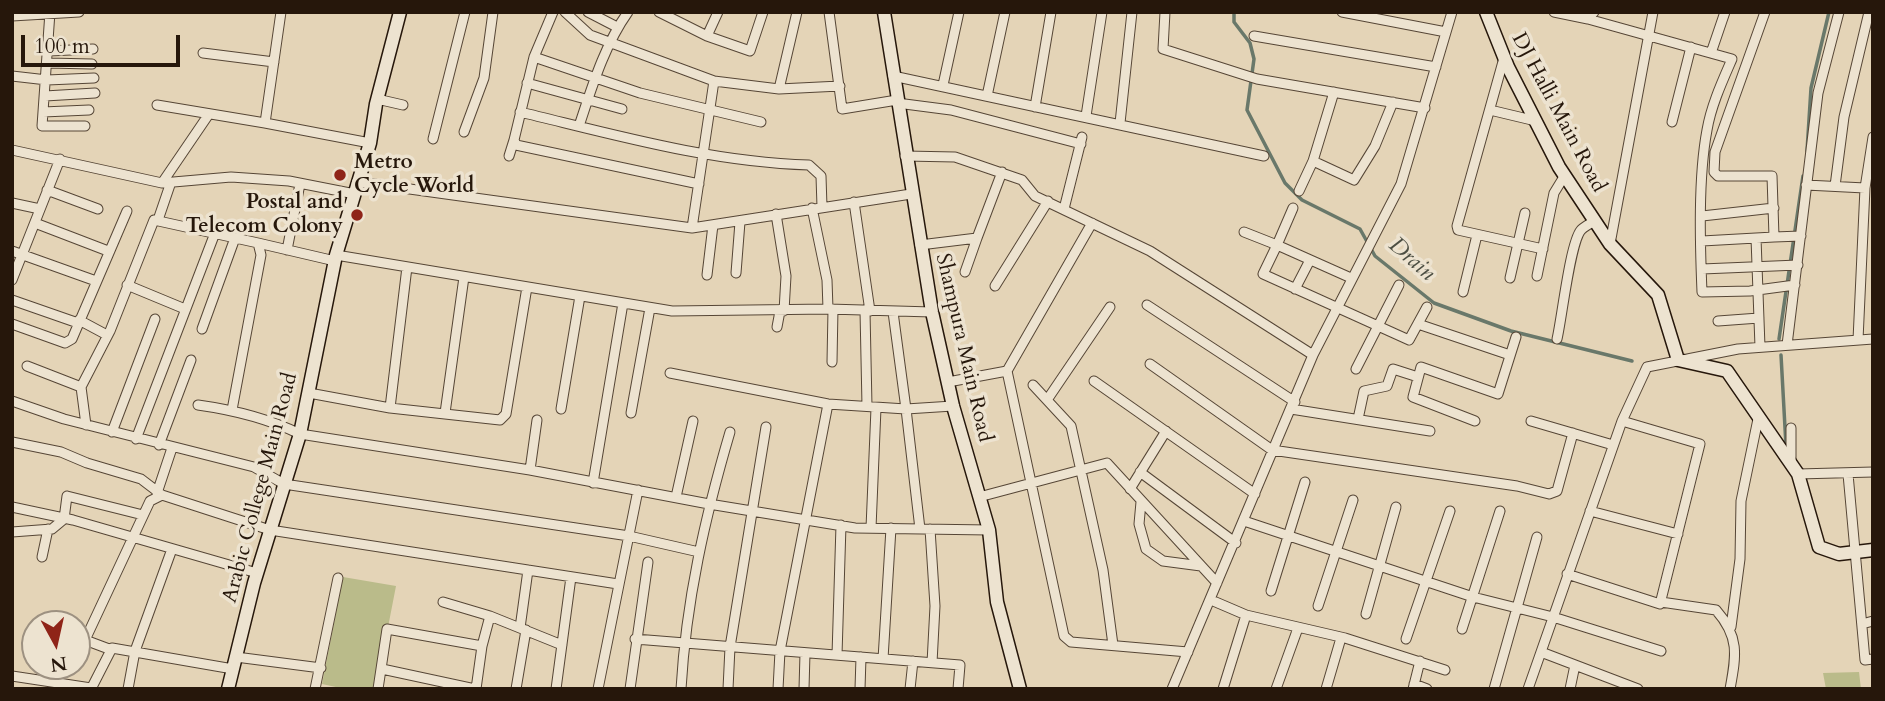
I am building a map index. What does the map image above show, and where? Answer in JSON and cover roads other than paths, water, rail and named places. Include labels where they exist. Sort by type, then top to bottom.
[{"type":"street","points":[[12,16],[79,12]]},
{"type":"street","points":[[265,123],[281,12]]},
{"type":"street","name":"Arabic College Main Road","points":[[228,689],[257,573],[300,435],[335,258],[370,143],[377,99],[400,12]]},
{"type":"street","points":[[433,139],[465,12]]},
{"type":"street","points":[[464,132],[484,78],[493,12]]},
{"type":"street","points":[[509,156],[534,57],[553,12]]},
{"type":"street","points":[[565,12],[590,36],[714,81],[779,89],[840,86]]},
{"type":"street","points":[[579,126],[610,43],[628,12]]},
{"type":"street","points":[[706,36],[718,12]]},
{"type":"street","points":[[664,13],[706,36],[750,51],[763,12]]},
{"type":"street","points":[[779,89],[797,12]]},
{"type":"street","points":[[830,12],[842,109],[897,102],[951,110],[1081,141],[1064,209]]},
{"type":"street","name":"Shampura Main Road","points":[[884,12],[932,312],[953,406],[989,530],[997,602],[1020,689]]},
{"type":"street","points":[[943,85],[959,12]]},
{"type":"street","points":[[986,96],[1005,12]]},
{"type":"street","points":[[1035,107],[1051,12]]},
{"type":"street","points":[[1086,116],[1102,12]]},
{"type":"street","points":[[1120,124],[1132,12]]},
{"type":"street","points":[[1165,12],[1163,49],[1257,79],[1425,108]]},
{"type":"street","points":[[1342,12],[1446,32]]},
{"type":"street","points":[[1172,689],[1236,543],[1313,355],[1401,184],[1451,12]]},
{"type":"street","name":"DJ Halli Main Road","points":[[1486,12],[1504,58],[1565,175],[1609,244],[1658,295],[1678,360]]},
{"type":"street","points":[[1555,12],[1591,16],[1732,59],[1707,128],[1700,182],[1702,292],[1796,285]]},
{"type":"street","points":[[1609,244],[1653,12]]},
{"type":"street","points":[[1712,53],[1724,12]]},
{"type":"street","points":[[1765,12],[1715,152],[1714,172],[1718,176],[1772,176],[1774,237]]},
{"type":"street","points":[[1787,345],[1798,265],[1797,237],[1818,93],[1839,12]]},
{"type":"street","points":[[1835,186],[1844,117],[1869,12]]},
{"type":"street","points":[[50,13],[44,128],[85,126]]},
{"type":"street","points":[[589,13],[617,27]]},
{"type":"street","points":[[1254,36],[1436,67]]},
{"type":"street","points":[[1672,122],[1691,47]]},
{"type":"street","points":[[49,51],[93,49]]},
{"type":"street","points":[[203,53],[274,62]]},
{"type":"street","points":[[534,57],[595,78],[710,111],[761,122]]},
{"type":"street","points":[[1504,58],[1457,226],[1458,230],[1543,249]]},
{"type":"street","points":[[48,63],[92,64]]},
{"type":"street","points":[[12,76],[47,79],[94,78]]},
{"type":"street","points":[[893,76],[1264,156]]},
{"type":"street","points":[[692,228],[714,81]]},
{"type":"street","points":[[527,83],[622,109]]},
{"type":"street","points":[[1299,191],[1314,161],[1334,92]]},
{"type":"street","points":[[45,96],[94,93]]},
{"type":"street","points":[[377,99],[403,106]]},
{"type":"street","points":[[1314,161],[1354,180],[1375,146],[1393,103]]},
{"type":"street","points":[[157,105],[370,143]]},
{"type":"street","points":[[43,112],[89,110]]},
{"type":"street","points":[[1490,110],[1536,121]]},
{"type":"street","points":[[520,112],[703,156],[759,163],[809,164],[821,176],[817,208],[831,309],[832,362]]},
{"type":"street","points":[[158,220],[167,182],[209,114]]},
{"type":"street","points":[[1858,340],[1865,188],[1873,137]]},
{"type":"street","points":[[514,140],[516,145],[699,184]]},
{"type":"street","points":[[12,150],[167,182],[231,177],[357,188],[692,228],[911,194]]},
{"type":"street","points":[[905,156],[955,157],[1022,180],[1032,194],[1151,251],[1313,355]]},
{"type":"street","points":[[13,278],[60,159]]},
{"type":"street","points":[[965,272],[1002,172]]},
{"type":"street","points":[[1537,276],[1554,192],[1565,175]]},
{"type":"street","points":[[287,250],[300,184]]},
{"type":"street","points":[[1806,185],[1865,188]]},
{"type":"street","points":[[47,190],[99,209]]},
{"type":"street","points":[[995,286],[1048,201]]},
{"type":"street","points":[[854,202],[868,311],[871,528]]},
{"type":"street","points":[[12,203],[40,209]]},
{"type":"street","points":[[1293,208],[1263,274],[1409,340],[1427,307]]},
{"type":"street","points":[[1702,216],[1774,208]]},
{"type":"street","points":[[12,324],[65,344],[72,339],[127,211]]},
{"type":"street","points":[[1510,278],[1525,213]]},
{"type":"street","points":[[775,214],[786,276],[782,311],[777,327]]},
{"type":"street","points":[[86,425],[80,387],[107,335],[151,223],[158,220],[287,250],[464,276],[672,312],[831,309],[932,312]]},
{"type":"street","points":[[1557,339],[1571,255],[1580,231],[1595,220]]},
{"type":"street","points":[[736,273],[740,222]]},
{"type":"street","points":[[1092,222],[1007,371],[1064,636],[1071,642],[1188,652]]},
{"type":"street","points":[[35,223],[108,251]]},
{"type":"street","points":[[707,275],[713,225]]},
{"type":"street","points":[[1244,232],[1351,278]]},
{"type":"street","points":[[136,439],[215,233]]},
{"type":"street","points":[[1463,292],[1477,235]]},
{"type":"street","points":[[1702,241],[1797,237]]},
{"type":"street","points":[[202,329],[235,238]]},
{"type":"street","points":[[920,246],[977,238]]},
{"type":"street","points":[[1756,238],[1760,347]]},
{"type":"street","points":[[232,410],[261,255],[258,243]]},
{"type":"street","points":[[12,251],[96,281]]},
{"type":"street","points":[[1295,289],[1310,260]]},
{"type":"street","points":[[1702,269],[1798,265]]},
{"type":"street","points":[[390,408],[407,267]]},
{"type":"street","points":[[444,413],[464,276]]},
{"type":"street","points":[[127,285],[186,309]]},
{"type":"street","points":[[1356,369],[1399,285]]},
{"type":"street","points":[[309,393],[390,408],[500,420],[506,414],[527,287]]},
{"type":"street","points":[[561,409],[580,296]]},
{"type":"street","points":[[12,300],[78,322],[107,335]]},
{"type":"street","points":[[593,483],[623,303]]},
{"type":"street","points":[[1147,305],[1293,405],[1430,431]]},
{"type":"street","points":[[1046,400],[1110,307]]},
{"type":"street","points":[[631,413],[650,308]]},
{"type":"street","points":[[893,312],[935,606],[932,663]]},
{"type":"street","points":[[112,432],[155,318]]},
{"type":"street","points":[[1718,321],[1759,318]]},
{"type":"street","points":[[1418,324],[1510,355]]},
{"type":"street","points":[[1475,421],[1413,397],[1421,367],[1498,394],[1517,337]]},
{"type":"street","points":[[1528,689],[1613,445],[1647,367],[1760,347],[1873,339]]},
{"type":"street","points":[[159,445],[191,360]]},
{"type":"street","points":[[1678,360],[1727,371],[1794,470]]},
{"type":"street","points":[[1150,364],[1272,450],[1549,494],[1557,491],[1573,433]]},
{"type":"street","points":[[27,366],[80,387]]},
{"type":"street","points":[[1358,419],[1364,391],[1387,386],[1394,369],[1418,377]]},
{"type":"street","points":[[948,382],[1007,371]]},
{"type":"street","points":[[670,373],[828,404],[906,409],[953,406]]},
{"type":"street","points":[[1094,381],[1255,494]]},
{"type":"street","points":[[1033,385],[1071,426],[1103,570],[1113,645]]},
{"type":"street","points":[[12,401],[136,439],[254,467],[284,484],[629,536],[699,552]]},
{"type":"street","points":[[778,689],[780,651],[828,404]]},
{"type":"street","points":[[198,405],[232,410],[276,423],[300,435],[530,470],[709,504],[841,525],[989,530]]},
{"type":"street","points":[[1730,689],[1735,662],[1731,627],[1740,559],[1741,501],[1758,419]]},
{"type":"street","points":[[530,470],[537,420]]},
{"type":"street","points":[[676,497],[693,421]]},
{"type":"street","points":[[1531,421],[1613,445]]},
{"type":"street","points":[[1622,421],[1700,444],[1661,602]]},
{"type":"street","points":[[728,689],[730,647],[766,427]]},
{"type":"street","points":[[1791,429],[1794,470],[1819,547],[1839,554],[1873,550]]},
{"type":"street","points":[[1130,489],[1166,431]]},
{"type":"street","points":[[681,689],[684,643],[699,552],[709,504],[730,432]]},
{"type":"street","points":[[12,442],[51,449],[141,479],[160,494],[270,530],[618,584]]},
{"type":"street","points":[[91,619],[150,501],[160,494],[172,448]]},
{"type":"street","points":[[979,497],[1107,463],[1217,583]]},
{"type":"street","points":[[1794,470],[1848,474],[1873,472]]},
{"type":"street","points":[[1140,472],[1236,543]]},
{"type":"street","points":[[1848,474],[1865,660],[1873,659]]},
{"type":"street","points":[[1271,591],[1305,482]]},
{"type":"street","points":[[598,689],[638,490]]},
{"type":"street","points":[[12,532],[48,530],[64,519],[67,496],[143,515]]},
{"type":"street","points":[[1318,606],[1353,500]]},
{"type":"street","points":[[1141,502],[1139,524],[1146,549],[1163,561],[1201,566]]},
{"type":"street","points":[[1366,614],[1396,507]]},
{"type":"street","points":[[12,508],[64,519],[257,573]]},
{"type":"street","points":[[1406,639],[1450,511]]},
{"type":"street","points":[[1462,629],[1500,511]]},
{"type":"street","points":[[1590,511],[1678,534]]},
{"type":"street","points":[[1244,521],[1473,597],[1553,617],[1661,652]]},
{"type":"street","points":[[837,655],[841,525]]},
{"type":"street","points":[[883,659],[891,528]]},
{"type":"street","points":[[43,557],[48,530]]},
{"type":"street","points":[[1494,689],[1537,537]]},
{"type":"street","points":[[128,689],[135,650],[172,549]]},
{"type":"street","points":[[630,689],[648,562]]},
{"type":"street","points":[[516,689],[528,570]]},
{"type":"street","points":[[1567,573],[1661,602],[1716,610],[1731,627]]},
{"type":"street","points":[[556,689],[571,576]]},
{"type":"street","points":[[315,689],[338,578]]},
{"type":"street","points":[[1211,600],[1246,615],[1341,638],[1445,670]]},
{"type":"street","points":[[443,602],[490,616],[562,645]]},
{"type":"street","points":[[1223,689],[1246,615]]},
{"type":"street","points":[[382,669],[475,689],[490,616]]},
{"type":"street","points":[[1862,624],[1873,621]]},
{"type":"street","points":[[1276,689],[1298,628]]},
{"type":"street","points":[[378,689],[387,629],[482,646]]},
{"type":"street","points":[[1326,689],[1341,638]]},
{"type":"street","points":[[635,639],[960,665],[958,689]]},
{"type":"street","points":[[91,643],[109,649],[234,663],[321,668]]},
{"type":"street","points":[[12,676],[34,684],[91,689],[109,649]]},
{"type":"street","points":[[1541,652],[1638,689]]},
{"type":"street","points":[[804,689],[805,653]]},
{"type":"street","points":[[860,689],[861,657]]},
{"type":"street","points":[[1420,661],[1413,687],[1427,689]]},
{"type":"street","points":[[910,689],[912,662]]},
{"type":"street","points":[[1570,689],[1576,665]]},
{"type":"waterway","name":"Drain","points":[[1234,12],[1234,22],[1250,43],[1254,59],[1247,110],[1285,183],[1302,200],[1360,229],[1375,256],[1434,303],[1511,331],[1632,361]]},
{"type":"waterway","name":"Drain","points":[[1807,151],[1811,88],[1829,12]]},
{"type":"waterway","name":"Drain","points":[[1779,339],[1803,176]]},
{"type":"waterway","name":"Drain","points":[[1781,355],[1786,446]]},
{"type":"place","name":"Metro Cycle World","points":[[340,175]]},
{"type":"place","name":"Postal and Telecom Colony","points":[[357,215]]}]
